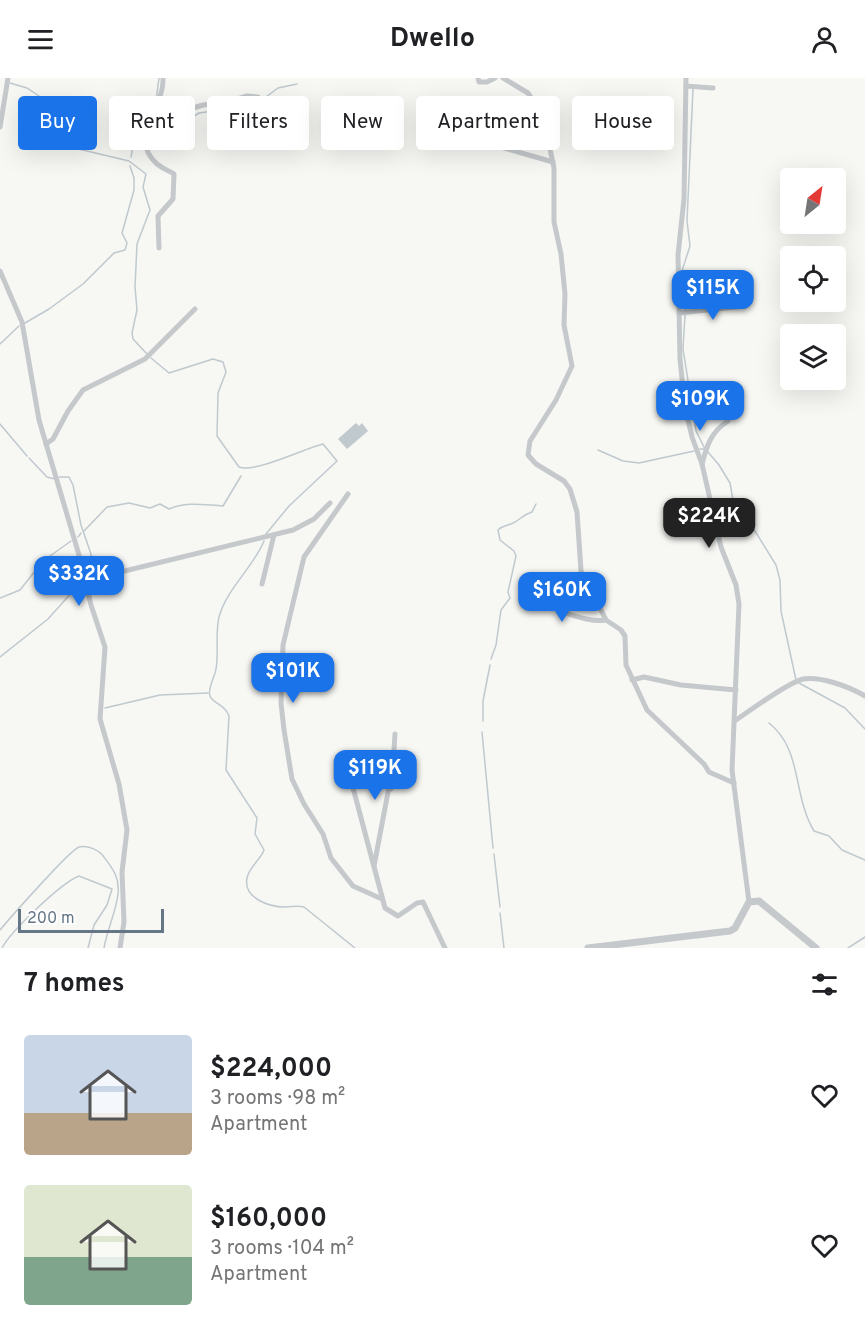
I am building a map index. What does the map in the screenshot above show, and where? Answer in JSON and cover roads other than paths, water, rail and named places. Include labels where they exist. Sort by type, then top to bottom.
[{"type":"street","points":[[0,127],[8,78]]},
{"type":"street","points":[[160,96],[163,78]]},
{"type":"street","points":[[478,78],[479,82],[483,83],[495,78]]},
{"type":"street","points":[[503,78],[528,93],[543,116],[553,162],[554,222],[561,254],[565,294],[564,325],[572,366],[556,400],[530,441],[528,454],[536,464],[564,480],[570,489],[578,512],[581,571],[606,620],[621,630],[625,636],[626,665],[647,710],[696,756],[709,772],[734,783]]},
{"type":"street","points":[[588,948],[730,931],[735,928],[749,902],[732,770],[739,604],[736,585],[721,547],[702,464],[692,437],[680,359],[678,255],[684,199],[686,78]]},
{"type":"street","points":[[686,86],[713,87]]},
{"type":"street","points":[[149,150],[153,159],[174,174],[173,199],[159,213],[159,248]]},
{"type":"street","points":[[511,150],[553,162]]},
{"type":"street","points":[[0,270],[22,322],[39,420],[105,647],[100,719],[119,784],[127,830],[122,872],[124,922],[120,948]]},
{"type":"street","points":[[679,313],[745,306]]},
{"type":"street","points":[[46,444],[53,439],[68,411],[83,390],[145,359],[195,309]]},
{"type":"street","points":[[702,464],[710,437],[718,427],[728,421]]},
{"type":"street","points":[[348,494],[304,556],[283,645],[281,703],[292,779],[304,804],[323,834],[331,858],[353,886],[382,899]]},
{"type":"street","points":[[86,584],[100,577],[274,535],[307,524],[330,503]]},
{"type":"street","points":[[262,584],[274,535]]},
{"type":"street","points":[[523,594],[580,616],[600,621],[606,620]]},
{"type":"street","points":[[632,680],[644,677],[736,690]]},
{"type":"street","points":[[735,720],[801,680],[819,680],[854,690],[865,696]]},
{"type":"street","points":[[373,869],[393,766],[395,734]]},
{"type":"street","points":[[388,796],[406,759]]},
{"type":"street","points":[[352,783],[373,869],[388,911],[398,916],[417,903],[423,902],[445,948]]},
{"type":"street","points":[[749,902],[759,901],[816,948]]},
{"type":"waterway","points":[[157,96],[159,78]]},
{"type":"waterway","points":[[10,83],[27,88],[39,96],[49,123],[66,146],[129,161],[146,174],[143,187],[150,210],[137,244],[135,287],[137,310],[132,333],[133,339],[147,354]]},
{"type":"waterway","points":[[267,96],[278,88],[297,84]]},
{"type":"waterway","points":[[685,310],[686,290],[681,274],[690,246],[687,221],[693,89]]},
{"type":"waterway","points":[[195,115],[207,112]]},
{"type":"waterway","points":[[131,157],[132,150]]},
{"type":"waterway","points":[[25,323],[83,284],[114,253],[125,250],[127,243],[122,233],[134,190],[134,178],[130,166]]},
{"type":"waterway","points":[[685,315],[683,349],[696,431],[705,449],[700,449]]},
{"type":"waterway","points":[[0,344],[19,326]]},
{"type":"waterway","points":[[151,358],[169,373],[213,359],[223,362],[226,372],[218,393],[217,436],[239,467],[256,467],[267,464],[323,444],[337,461],[289,506],[266,534]]},
{"type":"waterway","points":[[0,424],[27,456]]},
{"type":"waterway","points":[[598,450],[623,461],[639,463],[694,451]]},
{"type":"waterway","points":[[708,452],[730,483],[736,517],[755,531],[776,565],[780,580],[781,611],[796,680]]},
{"type":"waterway","points":[[29,458],[47,477],[55,479]]},
{"type":"waterway","points":[[84,531],[107,507],[129,503],[150,508],[160,504],[169,509],[189,504],[223,506],[241,476]]},
{"type":"waterway","points":[[59,477],[69,477],[73,485],[81,525],[91,554],[92,567],[87,578]]},
{"type":"waterway","points":[[491,659],[496,645],[501,610],[510,598],[508,592],[516,556],[514,551],[500,540],[498,530],[532,512],[536,504]]},
{"type":"waterway","points":[[78,537],[81,533]]},
{"type":"waterway","points":[[0,598],[20,590],[43,561],[71,541]]},
{"type":"waterway","points":[[264,541],[228,597],[219,617],[217,663],[209,693],[229,716],[226,770],[257,818],[255,834],[264,850],[248,874],[247,885],[253,896],[265,903],[279,907],[304,907],[355,948]]},
{"type":"waterway","points":[[0,657],[48,619],[82,581]]},
{"type":"waterway","points":[[483,721],[483,701],[490,665]]},
{"type":"waterway","points":[[799,683],[845,708],[865,729]]},
{"type":"waterway","points":[[105,708],[160,695],[208,693]]},
{"type":"waterway","points":[[769,723],[780,734],[787,746],[802,802],[814,831],[829,836],[842,850],[865,860]]},
{"type":"waterway","points":[[482,732],[493,848]]},
{"type":"waterway","points":[[0,930],[73,851],[79,847],[86,847],[102,854],[113,870],[118,883],[117,901],[104,948]]},
{"type":"waterway","points":[[494,854],[500,907]]},
{"type":"waterway","points":[[2,948],[37,908],[79,876],[112,889],[107,905],[94,925],[88,948]]},
{"type":"waterway","points":[[500,913],[504,948]]},
{"type":"waterway","points":[[848,948],[865,937]]}]
